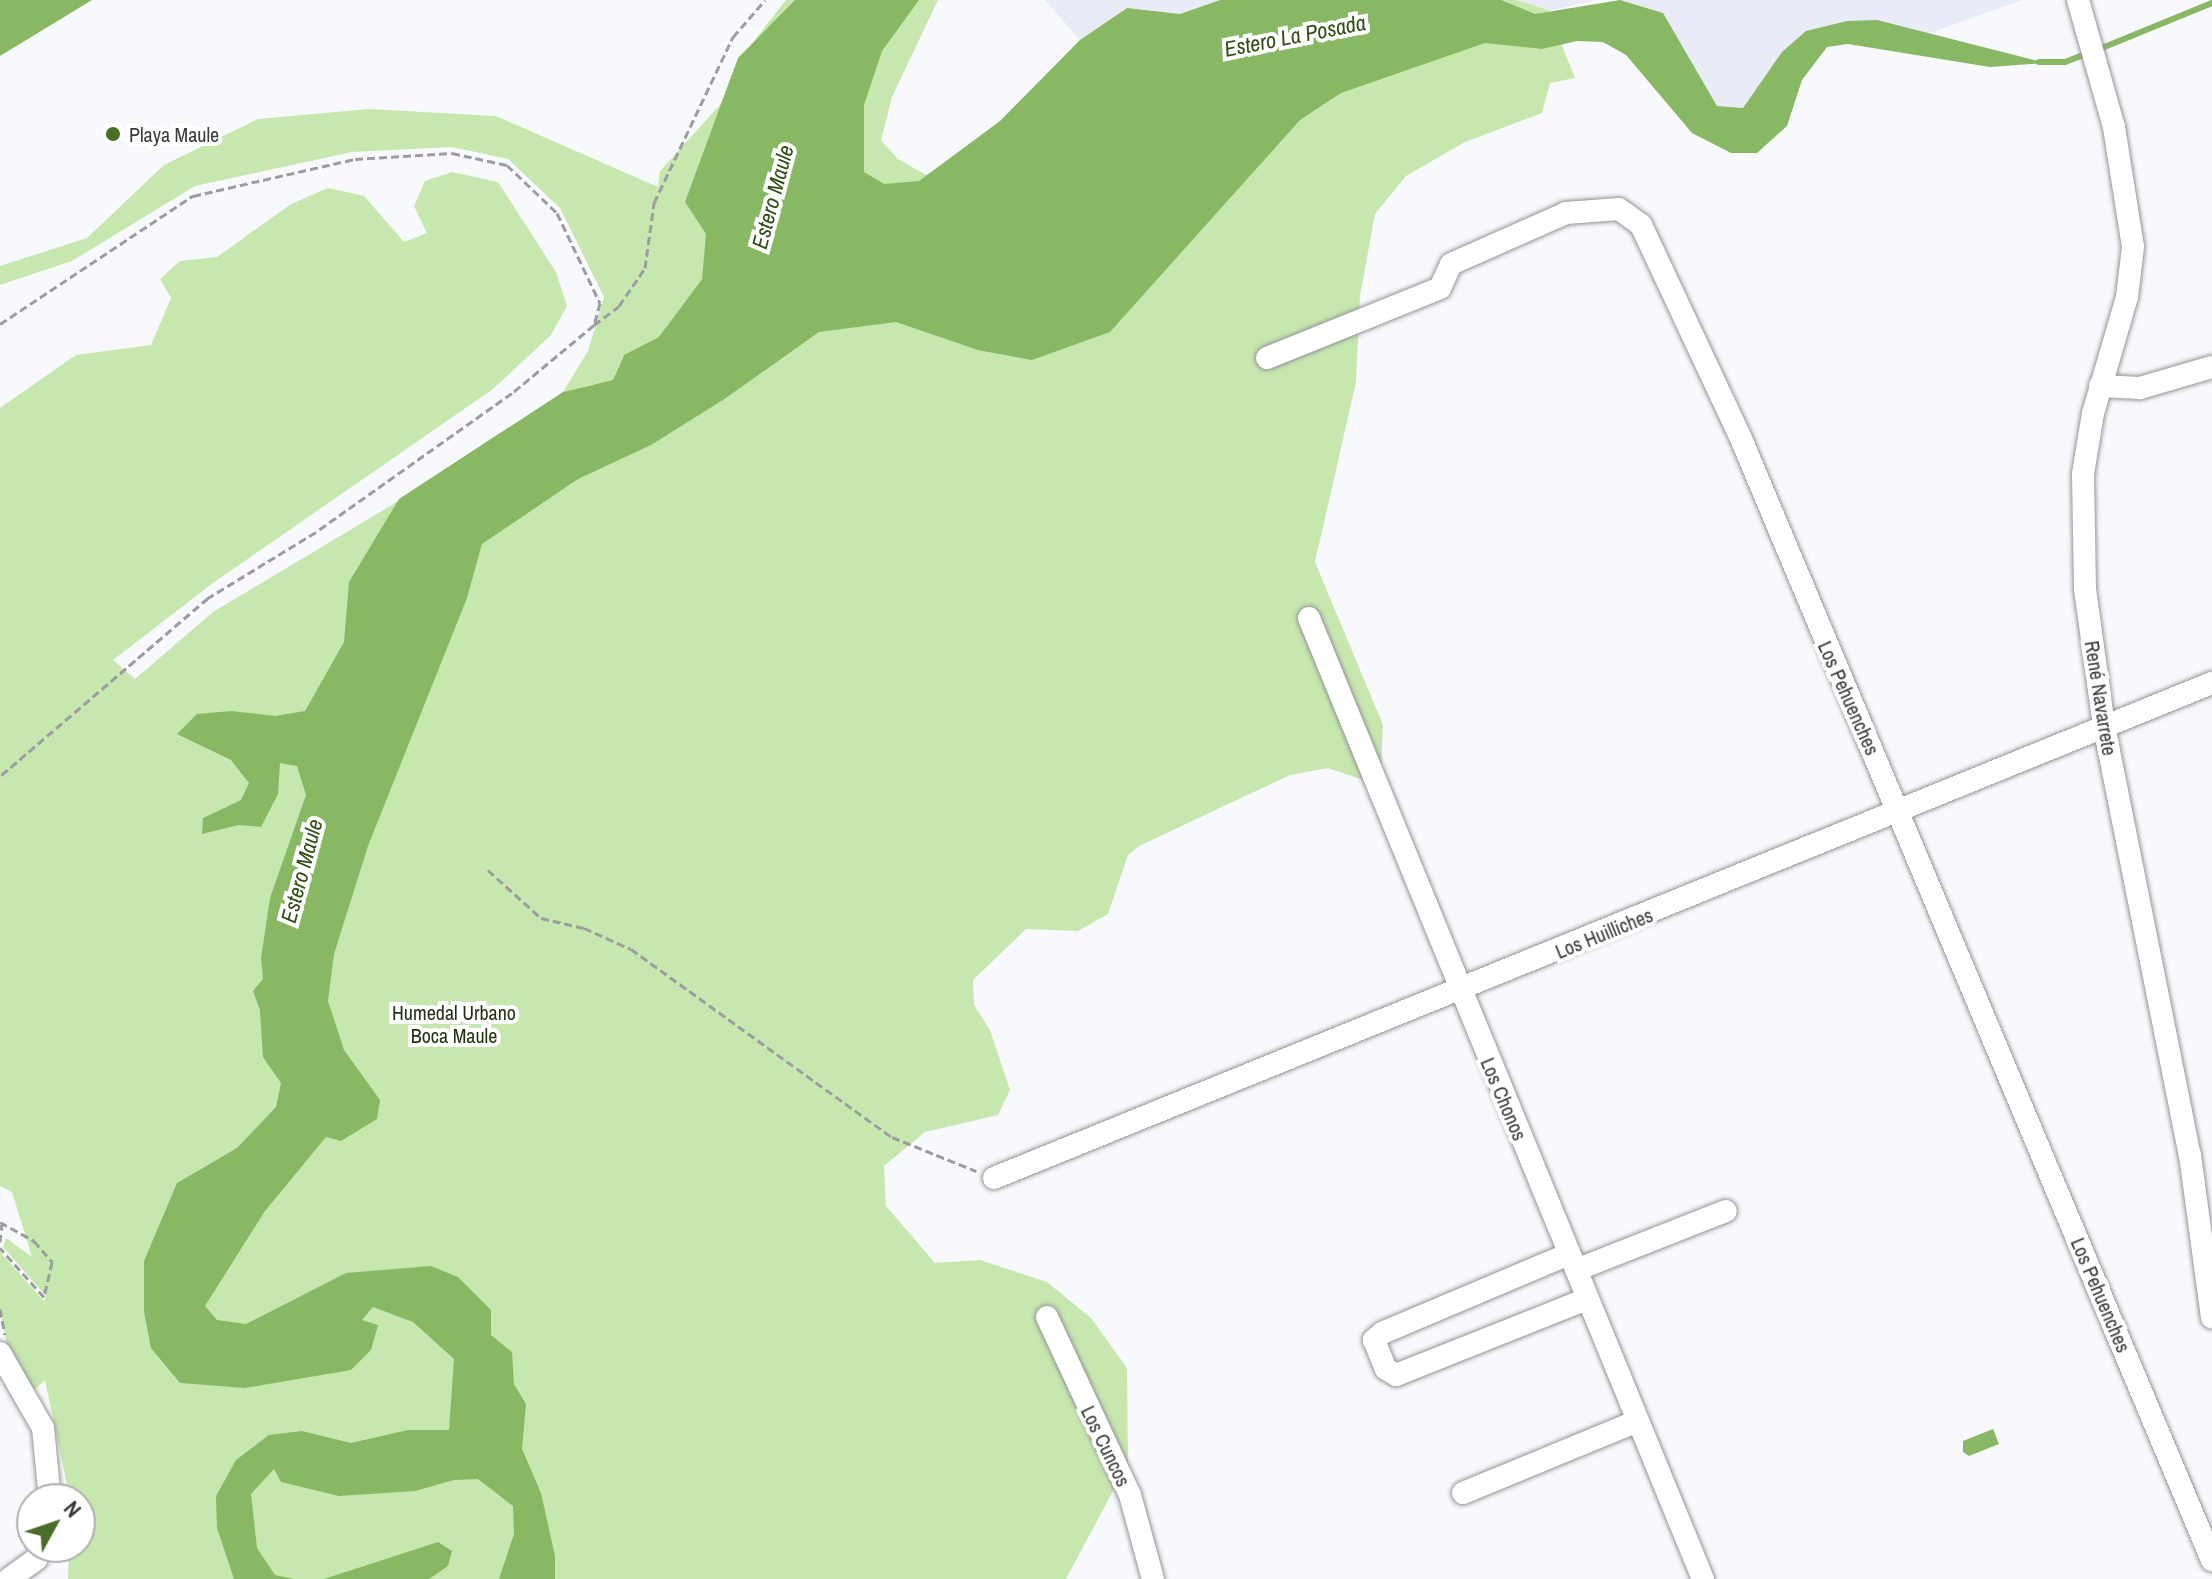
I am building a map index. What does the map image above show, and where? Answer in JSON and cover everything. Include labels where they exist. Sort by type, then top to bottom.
[{"type":"street","name":"René Navarrete","points":[[2081,1],[2124,176],[2133,247],[2127,297],[2100,386],[2083,474],[2081,528],[2104,726],[2174,1060],[2212,1318]]},
{"type":"street","name":"Los Pehuenches","points":[[1267,358],[1440,288],[1451,264],[1566,213],[1605,208],[1630,216],[1651,238],[1899,812],[2212,1560]]},
{"type":"street","points":[[2100,386],[2140,388],[2212,367]]},
{"type":"street","name":"Los Chonos","points":[[1309,618],[1703,1579]]},
{"type":"street","name":"Los Huilliches","points":[[994,1178],[1460,992],[2212,683]]},
{"type":"street","points":[[1587,1299],[1396,1375],[1386,1369],[1374,1340],[1382,1333],[1572,1262],[1726,1211]]},
{"type":"street","name":"Los Cuncos","points":[[1047,1317],[1130,1495],[1153,1579]]},
{"type":"street","points":[[0,1353],[43,1428],[48,1483]]},
{"type":"street","points":[[1463,1493],[1638,1421]]},
{"type":"street","points":[[9,1579],[36,1563]]},
{"type":"path","points":[[0,775],[208,598],[316,532],[512,393],[619,306],[645,268],[654,203],[733,37],[765,0]]},
{"type":"path","points":[[0,324],[193,196],[355,159],[452,153],[507,165],[557,213],[600,303],[594,325]]},
{"type":"path","points":[[488,870],[541,918],[584,928],[631,949],[892,1137],[994,1178]]},
{"type":"path","points":[[0,1242],[1,1223],[34,1241],[52,1262],[44,1297],[0,1248]]},
{"type":"shaded area","points":[[1045,0],[1220,0],[1180,14],[1127,8],[1080,40]]},
{"type":"shaded area","points":[[1501,0],[1596,0],[1535,14]]},
{"type":"shaded area","points":[[1620,0],[2022,0],[1927,34],[1877,20],[1782,52],[1743,108],[1717,106],[1663,14]]},
{"type":"green space","name":"Humedal Urbano Boca Maule","points":[[786,0],[938,0],[892,97],[881,140],[898,159],[926,175],[954,168],[1254,0],[1517,0],[1548,10],[1575,78],[1550,83],[1542,113],[1465,142],[1406,176],[1375,214],[1360,296],[1356,382],[1315,562],[1383,725],[1381,770],[1363,780],[1328,768],[1290,775],[1139,846],[1128,855],[1108,914],[1078,931],[1026,929],[973,980],[974,1005],[990,1030],[1010,1090],[998,1115],[925,1132],[884,1166],[886,1206],[935,1263],[980,1260],[1047,1282],[1091,1318],[1127,1368],[1128,1463],[1066,1579],[68,1579],[68,1563],[96,1563],[96,1483],[67,1483],[45,1380],[32,1392],[9,1354],[0,1309],[0,1252],[44,1301],[46,1296],[3,1247],[6,1238],[32,1257],[12,1192],[0,1186],[0,408],[76,355],[151,345],[171,298],[160,279],[180,261],[217,257],[291,204],[328,188],[364,196],[404,242],[427,233],[414,206],[425,181],[452,172],[498,182],[556,272],[567,306],[551,335],[493,389],[213,583],[113,660],[135,679],[213,612],[594,384],[563,392],[588,351],[604,297],[560,208],[508,159],[452,147],[352,152],[195,186],[72,261],[0,285],[0,266],[87,238],[164,165],[258,119],[368,109],[496,116],[658,187],[660,171],[719,106],[757,37]],"holes":[[[705,257],[709,279],[670,338],[615,375],[623,356],[659,338],[702,279]]]},
{"type":"water","points":[[0,0],[92,0],[0,56]]},
{"type":"water","name":"Estero Maule","points":[[795,0],[919,0],[882,51],[864,105],[864,172],[884,184],[919,181],[1000,121],[1080,40],[1127,8],[1180,14],[1220,0],[1501,0],[1535,14],[1620,0],[1663,13],[1717,106],[1743,108],[1782,52],[1806,31],[1847,21],[1877,20],[2046,63],[1990,67],[1848,44],[1827,47],[1802,80],[1787,126],[1757,153],[1731,153],[1692,133],[1626,55],[1603,42],[1577,41],[1542,49],[1485,43],[1341,93],[1300,120],[1110,332],[1032,360],[978,350],[896,322],[819,332],[723,400],[651,445],[578,479],[482,544],[467,598],[368,846],[334,954],[328,1001],[344,1050],[380,1100],[377,1119],[341,1141],[326,1137],[265,1211],[205,1306],[217,1320],[246,1324],[346,1273],[431,1266],[458,1277],[491,1310],[491,1335],[512,1352],[514,1384],[526,1404],[522,1449],[541,1493],[555,1556],[555,1579],[499,1579],[514,1534],[513,1506],[478,1479],[454,1480],[415,1491],[339,1496],[281,1482],[274,1469],[251,1494],[257,1548],[275,1575],[294,1579],[234,1579],[217,1528],[216,1496],[236,1460],[269,1435],[302,1431],[351,1443],[408,1430],[449,1430],[454,1359],[413,1322],[373,1307],[362,1320],[378,1325],[371,1350],[351,1370],[245,1388],[180,1383],[151,1348],[144,1312],[144,1261],[177,1183],[237,1148],[276,1107],[281,1083],[263,1057],[260,1010],[253,991],[263,979],[261,958],[270,898],[306,795],[297,766],[280,763],[278,794],[261,827],[239,825],[202,834],[203,818],[241,800],[249,783],[231,760],[177,734],[197,714],[231,711],[275,716],[305,711],[344,642],[349,582],[399,499],[563,392],[613,380],[624,355],[659,337],[702,279],[706,234],[685,202],[738,58]]},
{"type":"water","points":[[1993,1429],[1999,1444],[1969,1456],[1963,1452],[1963,1441]]},
{"type":"water","points":[[438,1542],[452,1551],[448,1566],[429,1579],[324,1579]]},
{"type":"waterway","name":"Estero La Posada","points":[[2097,50],[2212,3]]},
{"type":"waterway","name":"Estero La Posada","points":[[2039,62],[2065,62],[2086,54]]},
{"type":"place","name":"Playa Maule","points":[[113,134]]}]
